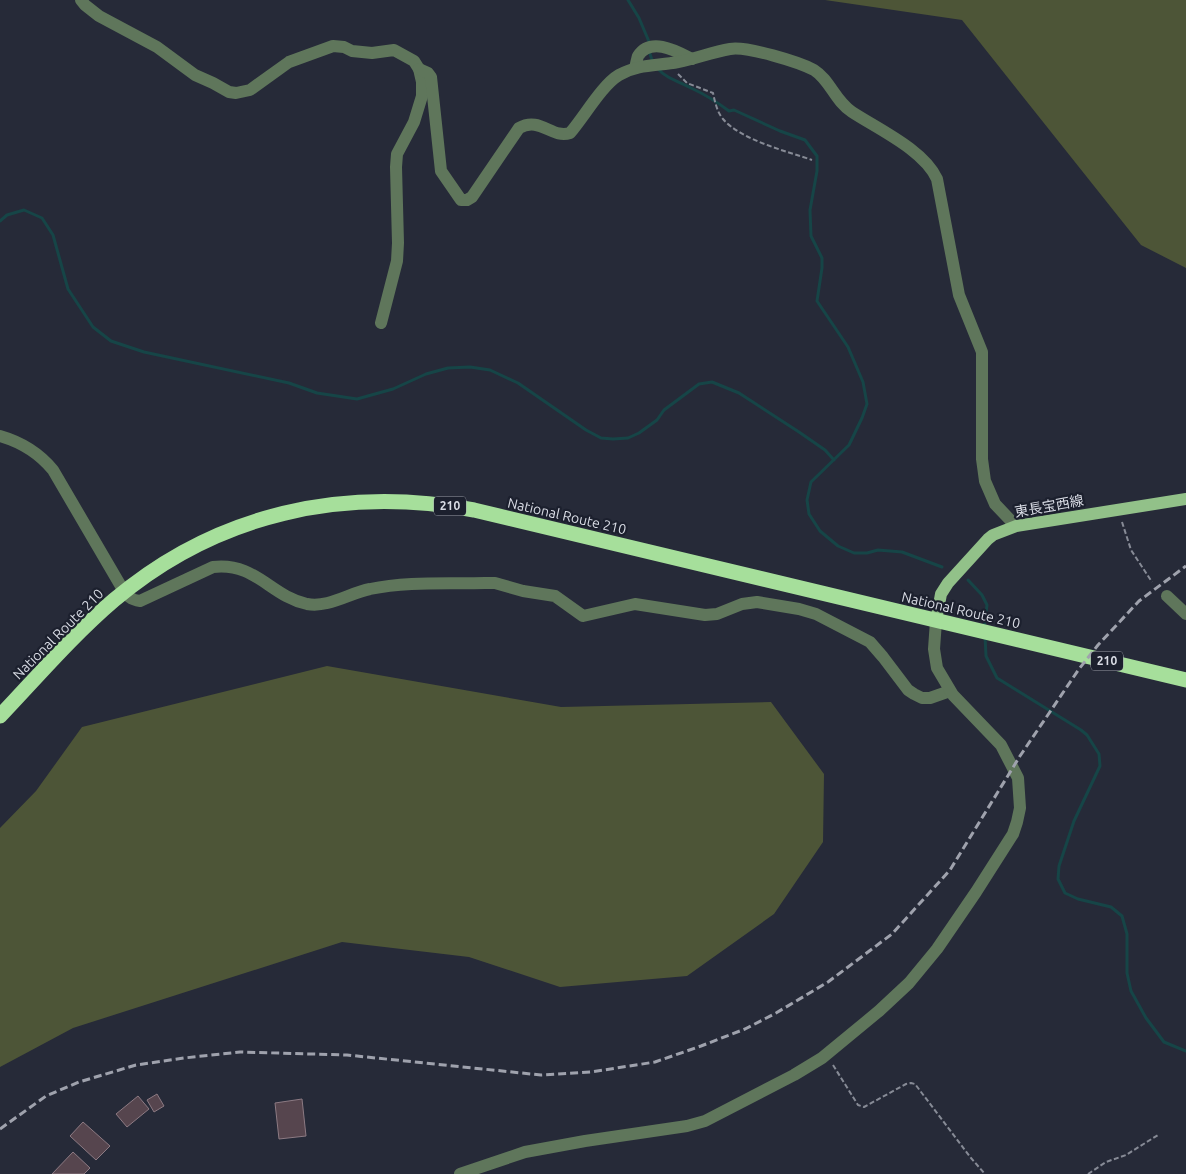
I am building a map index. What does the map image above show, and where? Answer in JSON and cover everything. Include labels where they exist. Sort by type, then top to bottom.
[{"type":"highway","name":"National Route 210","points":[[0,716],[80,631],[124,592],[157,568],[190,548],[221,533],[286,512],[326,505],[367,501],[436,504],[488,514],[1186,680]]},
{"type":"main road","name":"東長宝西線","points":[[936,621],[939,602],[948,583],[988,539],[994,535],[1016,526],[1186,499]]},
{"type":"street","points":[[81,0],[99,16],[157,47],[190,72],[229,92],[236,93],[250,90],[289,62],[333,46],[344,47],[352,52],[372,53],[394,50],[414,61],[419,69],[422,82],[422,96],[414,122],[397,154],[397,261],[381,323]]},
{"type":"street","points":[[635,68],[639,56],[646,49],[662,46],[669,47],[692,59]]},
{"type":"street","points":[[419,69],[428,72],[430,77],[441,171],[461,200],[467,200],[472,197],[519,128],[526,124],[535,124],[561,134],[570,133],[608,85],[618,76],[635,68],[678,62],[730,49],[740,49],[760,52],[809,68],[824,79],[838,101],[846,108],[920,157],[933,170],[941,194],[959,295],[982,352],[982,458],[985,481],[995,504],[1016,526]]},
{"type":"street","points":[[0,436],[28,447],[53,470],[124,592],[129,598],[140,601],[213,567],[225,566],[251,573],[285,596],[308,604],[326,604],[369,589],[406,585],[485,583],[504,585],[523,591],[555,596],[584,616],[635,604],[705,615],[718,614],[749,603],[767,603],[808,611],[870,642],[908,690],[922,698],[930,698],[950,691]]},
{"type":"street","points":[[1167,596],[1186,614]]},
{"type":"street","points":[[460,1174],[525,1152],[687,1126],[705,1121],[794,1075],[827,1054],[891,1000],[922,968],[976,892],[1015,828],[1020,802],[1018,778],[998,741],[950,691],[943,679],[936,661],[934,641],[936,621]]},
{"type":"path","points":[[692,59],[678,70],[680,78],[687,83],[713,93],[722,118],[731,127],[759,142],[812,160]]},
{"type":"path","points":[[1119,510],[1131,550],[1152,582]]},
{"type":"path","points":[[827,1054],[858,1105],[864,1107],[906,1084],[911,1082],[915,1084],[970,1158],[985,1174]]},
{"type":"path","points":[[1088,1174],[1106,1162],[1126,1155],[1158,1135]]},
{"type":"green space","points":[[825,0],[1186,0],[1186,268],[1141,245],[962,20]]},
{"type":"green space","points":[[327,666],[561,707],[771,702],[824,774],[823,842],[774,914],[687,976],[560,987],[469,957],[342,942],[73,1028],[0,1067],[0,828],[36,791],[82,727]]},
{"type":"building","points":[[157,1094],[164,1106],[154,1112],[147,1100]]},
{"type":"building","points":[[138,1096],[149,1109],[127,1127],[116,1114]]},
{"type":"building","points":[[302,1099],[306,1136],[279,1139],[275,1103]]},
{"type":"building","points":[[83,1122],[110,1146],[96,1160],[70,1136]]},
{"type":"building","points":[[73,1152],[90,1168],[84,1174],[52,1174]]},
{"type":"waterway","points":[[628,0],[639,18],[650,44]]},
{"type":"waterway","points":[[650,50],[653,63]]},
{"type":"waterway","points":[[657,68],[669,77],[715,101],[729,111],[734,110],[805,140],[817,156],[817,171],[810,210],[811,236],[822,258],[817,301],[848,347],[863,382],[867,404],[849,445],[811,482],[807,500],[809,514],[820,531],[838,546],[854,553],[867,553],[878,550],[902,552],[942,567]]},
{"type":"waterway","points":[[0,221],[7,215],[24,210],[42,218],[53,235],[68,289],[93,327],[111,341],[144,352],[289,383],[317,393],[357,399],[393,389],[426,374],[448,368],[470,367],[490,370],[518,383],[586,430],[601,438],[613,439],[628,438],[639,433],[657,420],[664,410],[699,384],[712,382],[739,393],[825,450],[834,460]]},
{"type":"waterway","points":[[968,580],[982,595],[987,605],[984,628]]},
{"type":"waterway","points":[[985,636],[986,656],[997,678],[1081,730],[1087,735],[1099,754],[1100,766],[1074,821],[1059,866],[1058,879],[1065,893],[1078,899],[1111,907],[1122,916],[1127,934],[1127,973],[1131,991],[1146,1018],[1164,1042],[1186,1051]]},
{"type":"railway","points":[[0,1129],[46,1096],[79,1082],[136,1065],[184,1058],[240,1052],[347,1055],[541,1075],[591,1072],[655,1062],[745,1029],[828,982],[892,934],[950,870],[1020,756],[1079,669],[1098,645],[1139,601],[1186,566]]}]
